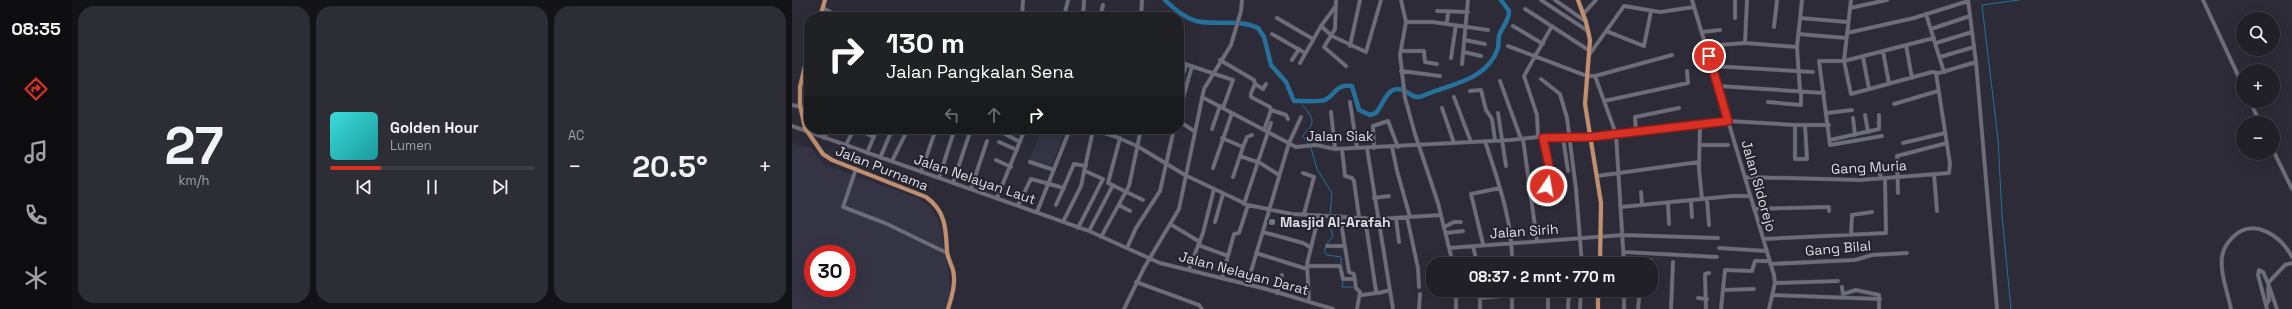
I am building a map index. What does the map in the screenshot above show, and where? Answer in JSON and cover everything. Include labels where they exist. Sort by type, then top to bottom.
[{"type":"main road","points":[[822,12],[825,0]]},
{"type":"main road","points":[[1578,0],[1584,13],[1588,31],[1590,53],[1585,104],[1597,176],[1601,212],[1600,257]]},
{"type":"main road","name":"Jalan Purnama","points":[[804,70],[800,87],[800,107],[804,121]]},
{"type":"main road","name":"Jalan Purnama","points":[[809,134],[826,157],[932,201],[940,211],[945,225],[947,254],[954,282],[948,309]]},
{"type":"main road","points":[[1598,297],[1598,309]]},
{"type":"street","points":[[1022,12],[1023,0]]},
{"type":"street","points":[[1065,12],[1068,0]]},
{"type":"street","points":[[1083,12],[1084,0]]},
{"type":"street","points":[[1141,12],[1142,0]]},
{"type":"street","points":[[1124,309],[1136,282],[1180,206],[1185,175],[1202,97],[1213,72],[1231,45],[1241,12],[1242,0]]},
{"type":"street","points":[[1336,0],[1336,28],[1324,48],[1346,66]]},
{"type":"street","points":[[1350,46],[1360,0]]},
{"type":"street","points":[[1321,26],[1332,36],[1363,52],[1366,51],[1382,0]]},
{"type":"street","points":[[1401,0],[1406,22],[1401,51],[1401,71],[1405,98],[1441,215],[1451,257]]},
{"type":"street","points":[[1462,64],[1468,0]]},
{"type":"street","points":[[1542,0],[1588,31]]},
{"type":"street","points":[[1555,0],[1586,22]]},
{"type":"street","points":[[1584,13],[1596,0]]},
{"type":"street","name":"Jalan Sidorejo","points":[[1692,0],[1775,282],[1769,309]]},
{"type":"street","points":[[1735,0],[1735,18]]},
{"type":"street","points":[[1745,43],[1747,0]]},
{"type":"street","points":[[1774,27],[1777,0]]},
{"type":"street","points":[[1768,102],[1801,105],[1797,47],[1802,0]]},
{"type":"street","points":[[1851,0],[1844,61],[1851,94],[1933,72],[1936,74],[1944,72],[1976,62]]},
{"type":"street","points":[[1850,8],[1887,0]]},
{"type":"street","points":[[1847,33],[1926,14],[1968,0],[1976,62],[1997,309]]},
{"type":"street","points":[[2204,0],[2236,71]]},
{"type":"street","points":[[1101,12],[1103,5]]},
{"type":"street","points":[[1525,9],[1590,53],[1624,6],[1663,12],[1694,7]]},
{"type":"street","points":[[1300,63],[1321,26],[1335,7]]},
{"type":"street","points":[[823,8],[831,12]]},
{"type":"street","points":[[1437,11],[1468,12]]},
{"type":"street","points":[[1447,24],[1448,11]]},
{"type":"street","points":[[1606,31],[1643,46],[1651,11]]},
{"type":"street","points":[[1926,14],[1944,72]]},
{"type":"street","points":[[1931,29],[1970,16]]},
{"type":"street","points":[[1277,18],[1313,39]]},
{"type":"street","points":[[1800,18],[1848,22]]},
{"type":"street","points":[[1406,22],[1447,24],[1488,30]]},
{"type":"street","points":[[1451,58],[1456,25]]},
{"type":"street","points":[[1513,26],[1543,44]]},
{"type":"street","points":[[1538,137],[1537,116],[1524,76],[1552,26]]},
{"type":"street","points":[[1702,32],[1720,30]]},
{"type":"street","points":[[1936,43],[1972,32]]},
{"type":"street","points":[[1272,34],[1306,53]]},
{"type":"street","points":[[1798,34],[1846,38]]},
{"type":"street","points":[[1882,136],[1831,146],[1819,61],[1844,61],[1934,38]]},
{"type":"street","points":[[1465,40],[1485,44]]},
{"type":"street","points":[[1706,46],[1745,43],[1797,47]]},
{"type":"street","points":[[1906,45],[1912,78]]},
{"type":"street","points":[[1508,46],[1587,76],[1594,76],[1672,55]]},
{"type":"street","points":[[1940,58],[1974,47]]},
{"type":"street","points":[[1292,60],[1299,49]]},
{"type":"street","points":[[1401,51],[1424,51],[1425,62],[1437,64]]},
{"type":"street","points":[[1883,51],[1889,84]]},
{"type":"street","points":[[1464,52],[1481,56]]},
{"type":"street","points":[[1862,57],[1869,89]]},
{"type":"street","points":[[1220,60],[1254,80],[1255,84],[1263,89],[1266,84]]},
{"type":"street","points":[[1184,72],[1186,64],[1213,72],[1234,81],[1212,129]]},
{"type":"street","points":[[1184,95],[1192,66]]},
{"type":"street","points":[[1712,66],[1813,72]]},
{"type":"street","points":[[1401,71],[1440,76]]},
{"type":"street","points":[[1604,101],[1688,83],[1687,71]]},
{"type":"street","name":"Gang Muria","points":[[1745,177],[1840,180],[1950,172],[1936,74]]},
{"type":"street","points":[[1594,76],[1616,134],[1620,174],[1624,257]]},
{"type":"street","points":[[1541,79],[1561,95],[1570,137],[1581,257]]},
{"type":"street","points":[[1500,81],[1522,139],[1537,241]]},
{"type":"street","points":[[1255,84],[1250,96],[1271,110],[1286,115],[1288,119]]},
{"type":"street","points":[[1718,86],[1824,94]]},
{"type":"street","points":[[1470,91],[1481,90],[1486,110],[1492,118],[1495,140]]},
{"type":"street","points":[[1894,104],[1938,92]]},
{"type":"street","name":"Jalan Siak","points":[[1202,97],[1289,143],[1303,146],[1316,145],[1335,149],[1398,147],[1495,140],[1503,141],[1538,137],[1591,137],[1728,121],[1795,125],[1829,125]]},
{"type":"street","points":[[1454,97],[1470,142]]},
{"type":"street","points":[[1350,102],[1356,148]]},
{"type":"street","points":[[792,105],[800,107]]},
{"type":"street","points":[[1442,108],[1454,143]]},
{"type":"street","points":[[1636,132],[1635,117],[1678,108]]},
{"type":"street","points":[[1222,278],[1234,234],[1240,231],[1271,110]]},
{"type":"street","points":[[1827,113],[1852,110]]},
{"type":"street","points":[[1331,112],[1335,149]]},
{"type":"street","points":[[1213,168],[1222,138],[1232,113]]},
{"type":"street","points":[[1498,113],[1506,166]]},
{"type":"street","points":[[1830,140],[1879,129],[1879,115]]},
{"type":"street","points":[[1865,116],[1868,132]]},
{"type":"street","points":[[1247,284],[1289,143],[1301,117]]},
{"type":"street","points":[[1853,118],[1856,135]]},
{"type":"street","points":[[1374,148],[1372,126],[1388,121],[1398,147]]},
{"type":"street","points":[[1266,131],[1271,123]]},
{"type":"street","points":[[1184,124],[1194,131]]},
{"type":"street","points":[[1700,124],[1699,162],[1702,200]]},
{"type":"street","points":[[1795,125],[1795,159],[1807,159],[1805,125]]},
{"type":"street","name":"Jalan Nelayan Laut","points":[[792,126],[804,131]]},
{"type":"street","points":[[1903,143],[1945,133]]},
{"type":"street","name":"Jalan Nelayan Laut","points":[[813,134],[1089,231],[1150,258]]},
{"type":"street","points":[[824,138],[826,134]]},
{"type":"street","points":[[846,145],[852,134]]},
{"type":"street","points":[[867,134],[874,137]]},
{"type":"street","points":[[867,153],[875,134]]},
{"type":"street","points":[[880,158],[890,134]]},
{"type":"street","points":[[892,161],[906,134]]},
{"type":"street","points":[[921,172],[934,134]]},
{"type":"street","points":[[939,178],[952,134]]},
{"type":"street","points":[[953,183],[968,134]]},
{"type":"street","points":[[1005,134],[1020,142]]},
{"type":"street","points":[[997,198],[1023,134]]},
{"type":"street","points":[[1037,212],[1068,134]]},
{"type":"street","points":[[1063,222],[1082,186],[1093,134]]},
{"type":"street","points":[[1108,134],[1137,146],[1185,175],[1223,194],[1246,204],[1270,210],[1378,219],[1441,215]]},
{"type":"street","points":[[1101,237],[1126,191],[1140,134]]},
{"type":"street","points":[[1127,248],[1136,228],[1158,194],[1173,134]]},
{"type":"street","points":[[1233,177],[1247,137],[1252,136]]},
{"type":"street","points":[[1120,138],[1108,182],[1113,186],[1143,200]]},
{"type":"street","points":[[1222,138],[1243,147]]},
{"type":"street","points":[[1543,138],[1552,180],[1547,183],[1548,200]]},
{"type":"street","points":[[1563,138],[1568,171]]},
{"type":"street","points":[[1918,139],[1919,149]]},
{"type":"street","points":[[971,189],[987,141]]},
{"type":"street","points":[[1485,141],[1500,188],[1512,242],[1512,257]]},
{"type":"street","points":[[999,142],[1017,150]]},
{"type":"street","points":[[1898,193],[1897,156],[1919,149],[1947,143]]},
{"type":"street","points":[[1700,146],[1728,145]]},
{"type":"street","points":[[1392,147],[1418,268],[1419,287]]},
{"type":"street","points":[[1367,148],[1393,309]]},
{"type":"street","points":[[1342,149],[1345,176],[1352,178],[1354,181],[1359,217]]},
{"type":"street","points":[[1240,156],[1257,162],[1279,175]]},
{"type":"street","points":[[996,160],[1011,166]]},
{"type":"street","points":[[2278,160],[2292,189]]},
{"type":"street","points":[[1030,162],[1054,170]]},
{"type":"street","points":[[1597,176],[1699,162]]},
{"type":"street","points":[[1056,205],[1074,164],[1086,166]]},
{"type":"street","points":[[856,169],[843,207],[885,223],[947,254]]},
{"type":"street","points":[[1763,240],[1886,233],[1883,178],[1880,169]]},
{"type":"street","points":[[1078,228],[1103,179],[1085,171]]},
{"type":"street","points":[[1303,174],[1314,176],[1304,214]]},
{"type":"street","points":[[1934,174],[1937,211]]},
{"type":"street","points":[[1018,205],[1030,180],[1048,183],[1064,188]]},
{"type":"street","points":[[1089,231],[1113,186]]},
{"type":"street","points":[[1483,244],[1471,194],[1500,188]]},
{"type":"street","points":[[1189,269],[1199,244],[1214,189]]},
{"type":"street","points":[[1641,192],[1642,204]]},
{"type":"street","points":[[1215,222],[1223,194]]},
{"type":"street","points":[[1374,198],[1389,196]]},
{"type":"street","points":[[1621,207],[1642,204],[1750,196]]},
{"type":"street","points":[[1707,199],[1709,226]]},
{"type":"street","points":[[1691,201],[1692,217]]},
{"type":"street","points":[[1668,203],[1669,224]]},
{"type":"street","points":[[1119,205],[1130,211]]},
{"type":"street","points":[[1754,209],[1829,207],[1829,212]]},
{"type":"street","points":[[1851,235],[1852,215],[1872,212]]},
{"type":"street","points":[[1309,302],[1307,268],[1310,248],[1319,215]]},
{"type":"street","points":[[1340,216],[1349,273],[1353,274],[1356,289],[1361,293],[1377,293],[1390,290]]},
{"type":"street","points":[[1365,218],[1377,293]]},
{"type":"street","points":[[1396,218],[1400,242]]},
{"type":"street","points":[[1444,227],[1454,222],[1461,222]]},
{"type":"street","points":[[1170,224],[1199,244],[1228,256]]},
{"type":"street","points":[[2231,309],[2222,258],[2227,245],[2235,236],[2248,229],[2260,229],[2270,233],[2284,245],[2292,257]]},
{"type":"street","points":[[1446,233],[1463,231]]},
{"type":"street","points":[[1263,232],[1303,243],[1310,248]]},
{"type":"street","name":"Jalan Sirih","points":[[1449,248],[1483,244],[1580,239],[1623,235],[1718,238]]},
{"type":"street","points":[[1328,246],[1344,246]]},
{"type":"street","points":[[1473,246],[1476,257]]},
{"type":"street","points":[[1719,248],[1766,251]]},
{"type":"street","points":[[1624,252],[1717,257]]},
{"type":"street","points":[[1256,253],[1307,268],[1341,267],[1344,279],[1354,279]]},
{"type":"street","name":"Gang Bilal","points":[[1722,290],[1725,270],[1752,271],[1755,261],[1855,260],[1872,255],[1908,253]]},
{"type":"street","name":"Jalan Nelayan Darat","points":[[1150,258],[1160,263],[1247,284],[1333,309]]},
{"type":"street","points":[[1671,309],[1673,262]]},
{"type":"street","points":[[2266,308],[2269,300],[2268,284],[2285,265],[2292,263]]},
{"type":"street","points":[[2266,308],[2258,276],[2259,270],[2262,270],[2277,309]]},
{"type":"street","points":[[1706,309],[1707,299],[1705,274],[1709,273]]},
{"type":"street","points":[[1277,293],[1282,275]]},
{"type":"street","points":[[1775,282],[1838,281]]},
{"type":"street","points":[[1136,282],[1199,305],[1202,309]]},
{"type":"street","points":[[1842,287],[1843,294],[1856,290],[1879,294],[1879,309]]},
{"type":"street","points":[[1721,309],[1722,290],[1754,289]]},
{"type":"street","points":[[1357,309],[1361,293]]},
{"type":"street","points":[[1419,309],[1420,294]]},
{"type":"street","points":[[1773,295],[1880,299]]},
{"type":"street","points":[[1456,297],[1456,309]]},
{"type":"street","points":[[1480,309],[1480,298],[1491,297]]},
{"type":"street","points":[[1512,297],[1512,309]]},
{"type":"street","points":[[1548,297],[1548,309]]},
{"type":"street","points":[[1568,309],[1569,297]]},
{"type":"street","points":[[1580,309],[1581,297]]},
{"type":"street","points":[[1624,297],[1624,309]]},
{"type":"street","points":[[1638,309],[1639,297]]},
{"type":"street","points":[[1698,298],[1707,299]]},
{"type":"shaded area","points":[[1040,134],[1064,134],[1050,168],[1029,160]]},
{"type":"shaded area","points":[[792,143],[811,148],[824,165],[918,198],[932,209],[940,223],[950,282],[949,301],[946,309],[792,309]]},
{"type":"waterway","points":[[1165,0],[1179,12]]},
{"type":"waterway","points":[[1184,15],[1196,21],[1211,23],[1242,23],[1258,28],[1264,37],[1271,65],[1286,82],[1294,101],[1323,101],[1329,98],[1342,86],[1352,86],[1359,110],[1370,115],[1376,113],[1387,95],[1394,89],[1399,89],[1414,96],[1420,97],[1454,85],[1476,75],[1485,68],[1493,59],[1498,48],[1499,36],[1509,15],[1509,11],[1501,0]]},
{"type":"waterway","points":[[2011,309],[2002,215],[1998,139],[1982,5],[2019,0]]},
{"type":"waterway","points":[[1298,101],[1307,111],[1312,120],[1311,126],[1303,136],[1308,144]]},
{"type":"waterway","points":[[1311,148],[1317,169],[1332,193],[1330,215]]},
{"type":"waterway","points":[[1327,244],[1333,236],[1329,225],[1329,218]]},
{"type":"waterway","points":[[1326,247],[1324,251],[1327,255],[1341,257],[1341,266]]},
{"type":"waterway","points":[[1343,281],[1342,287],[1353,287],[1357,292]]},
{"type":"place","name":"Masjid Al-Arafah","points":[[1272,222]]},
{"type":"route","points":[[1547,186],[1547,183],[1551,182],[1552,180],[1543,138],[1591,137],[1728,121],[1709,56]]}]
